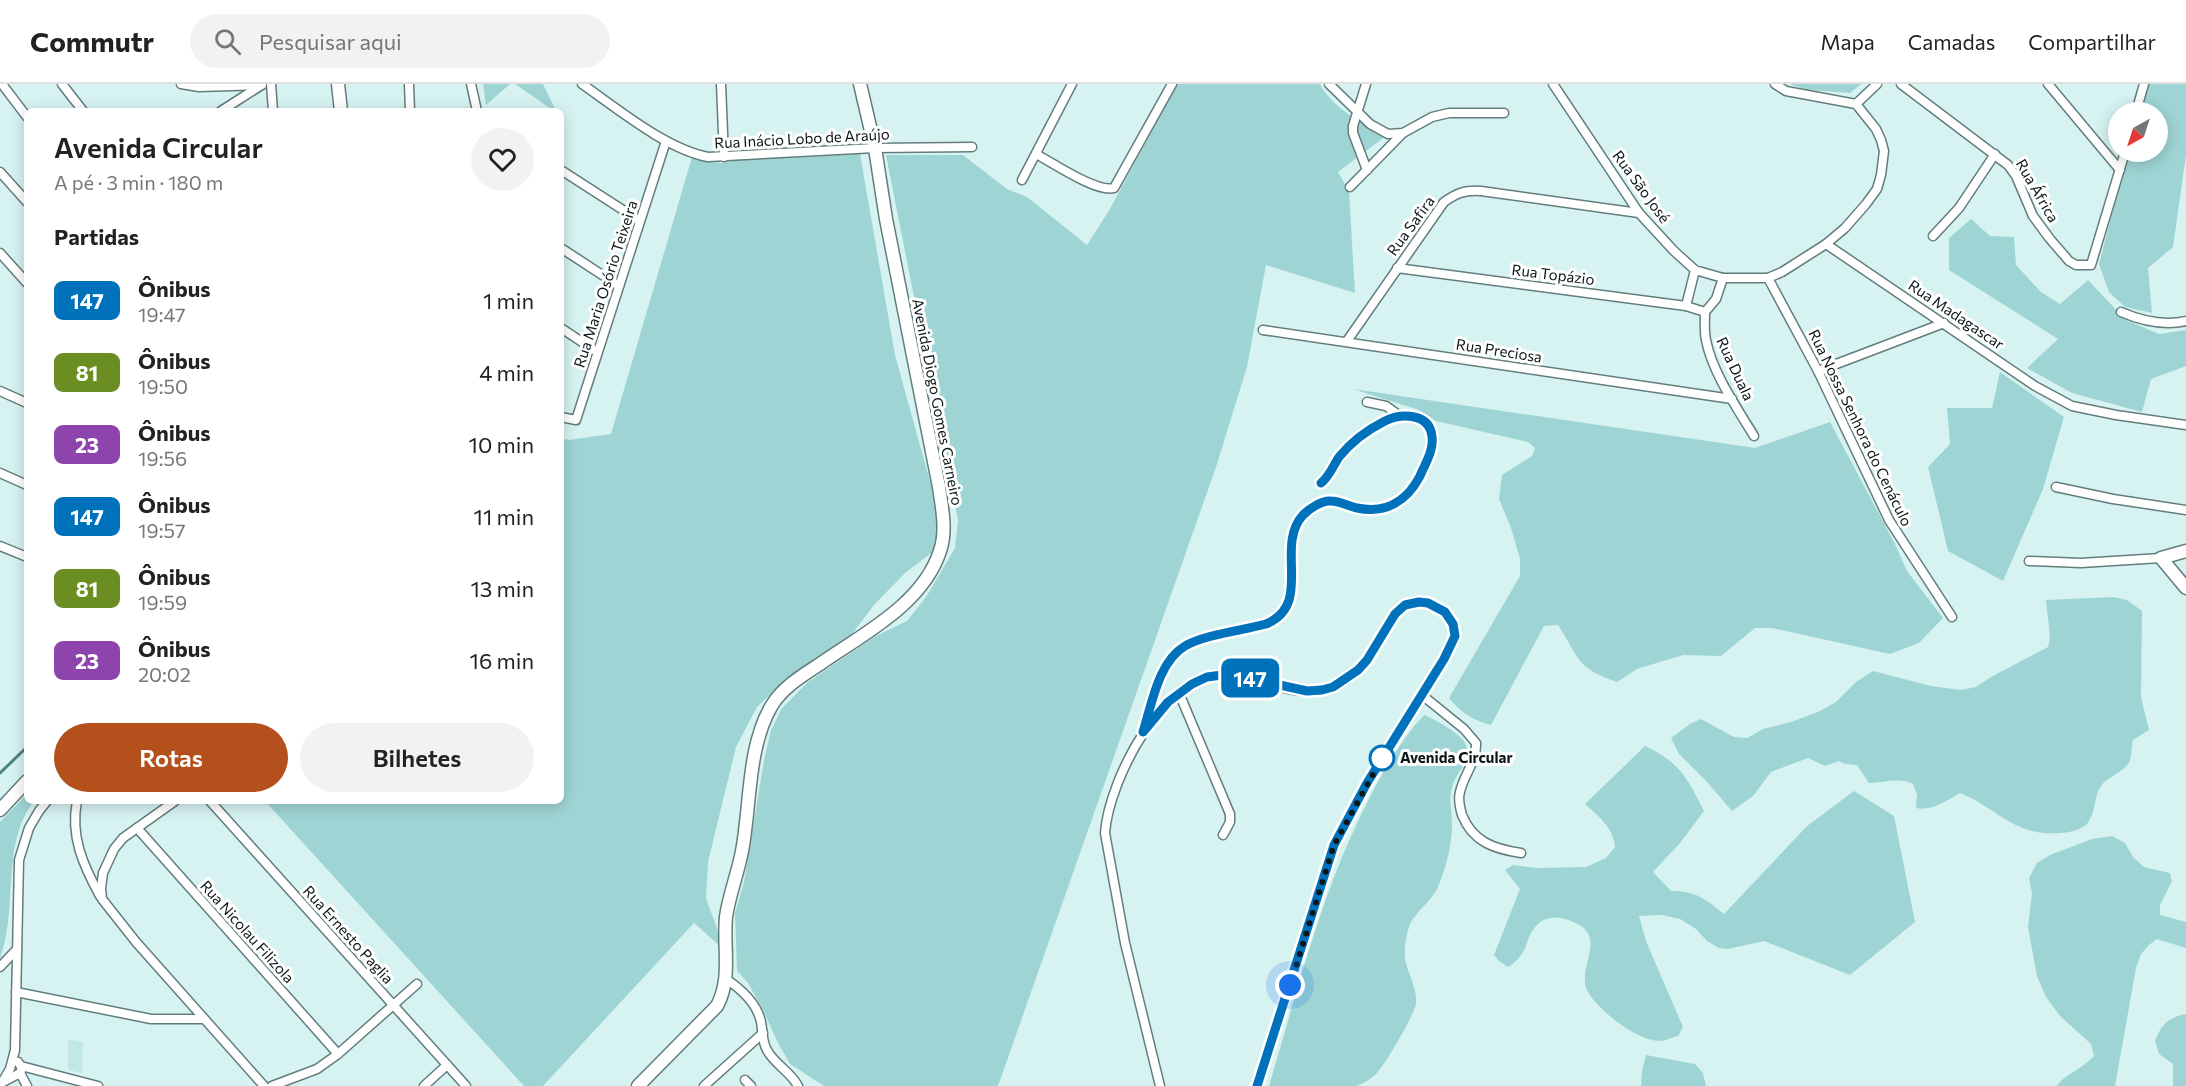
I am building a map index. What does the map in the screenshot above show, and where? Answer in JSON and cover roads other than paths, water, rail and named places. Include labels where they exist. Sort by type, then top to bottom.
[{"type":"street","points":[[2,84],[24,113]]},
{"type":"street","points":[[62,84],[80,108]]},
{"type":"street","points":[[181,84],[199,87],[265,84]]},
{"type":"street","points":[[226,108],[265,84]]},
{"type":"street","points":[[265,84],[272,108]]},
{"type":"street","points":[[338,84],[341,108]]},
{"type":"street","points":[[409,84],[410,108]]},
{"type":"street","points":[[471,84],[476,108]]},
{"type":"street","name":"Rua Inácio Lobo de Araújo","points":[[582,84],[666,141],[695,154],[724,157],[875,148],[972,147]]},
{"type":"street","points":[[721,84],[724,157]]},
{"type":"street","name":"Avenida Diogo Gomes Carneiro","points":[[638,1086],[717,1006],[722,995],[726,979],[725,933],[728,907],[742,850],[756,753],[766,717],[774,703],[791,684],[904,604],[927,576],[941,549],[944,523],[939,488],[886,219],[875,148],[860,84]]},
{"type":"street","points":[[1022,180],[1072,84]]},
{"type":"street","points":[[1036,154],[1094,185],[1107,189],[1114,188],[1172,84]]},
{"type":"street","points":[[1329,84],[1370,124],[1382,132],[1403,133]]},
{"type":"street","points":[[1366,84],[1353,133],[1367,170]]},
{"type":"street","name":"Rua São José","points":[[1553,84],[1639,213],[1695,270],[1723,278],[1768,278],[1790,267],[1826,244],[1845,228],[1866,204],[1876,189],[1881,175],[1884,151],[1881,140],[1856,104]]},
{"type":"street","points":[[1775,84],[1786,91],[1856,104],[1877,84]]},
{"type":"street","name":"Rua África","points":[[1901,84],[2012,169],[2033,216],[2060,252],[2076,265],[2091,265],[2120,170]]},
{"type":"street","points":[[2139,102],[2144,84]]},
{"type":"street","points":[[2049,85],[2120,170]]},
{"type":"street","points":[[1350,187],[1403,133],[1432,117],[1449,113],[1504,113]]},
{"type":"street","name":"Rua Maria Osório Teixeira","points":[[564,418],[576,420],[666,141]]},
{"type":"street","points":[[1933,236],[1959,208],[1995,154]]},
{"type":"street","points":[[2120,170],[2122,162]]},
{"type":"street","points":[[0,172],[24,199]]},
{"type":"street","points":[[564,172],[640,221]]},
{"type":"street","name":"Rua Safira","points":[[1347,341],[1444,202],[1458,192],[1466,190],[1639,213]]},
{"type":"street","name":"Rua Madagascar","points":[[1826,244],[2035,386],[2072,406],[2116,416],[2186,425]]},
{"type":"street","points":[[564,250],[619,286]]},
{"type":"street","points":[[0,253],[24,280]]},
{"type":"street","name":"Rua Topázio","points":[[1397,268],[1686,306],[1705,312]]},
{"type":"street","points":[[1686,306],[1695,270]]},
{"type":"street","points":[[1705,312],[1716,299],[1723,278]]},
{"type":"street","name":"Rua Nossa Senhora do Cenáculo","points":[[1768,278],[1818,371],[1889,520],[1952,617]]},
{"type":"street","name":"Rua Duala","points":[[1705,312],[1705,339],[1709,352],[1732,399],[1754,436]]},
{"type":"street","points":[[2121,312],[2139,320],[2156,323],[2186,321]]},
{"type":"street","points":[[1818,371],[1944,323]]},
{"type":"street","points":[[564,330],[597,352]]},
{"type":"street","name":"Rua Preciosa","points":[[1263,330],[1732,399]]},
{"type":"street","points":[[0,391],[24,402]]},
{"type":"street","points":[[1367,402],[1386,406],[1400,416]]},
{"type":"street","points":[[1160,1086],[1125,943],[1105,833],[1106,816],[1111,799],[1143,732],[1159,681],[1173,657],[1185,646],[1198,640],[1275,621],[1282,614],[1291,597],[1294,534],[1303,515],[1319,504],[1330,500],[1359,508],[1374,509],[1389,507],[1408,495],[1432,448],[1433,439],[1427,425],[1414,417],[1400,416],[1368,430],[1351,443],[1321,483]]},
{"type":"street","points":[[0,473],[24,484]]},
{"type":"street","points":[[2056,487],[2113,499],[2186,510]]},
{"type":"street","points":[[0,546],[24,556]]},
{"type":"street","points":[[2029,561],[2081,563],[2161,558],[2186,551]]},
{"type":"street","points":[[2161,558],[2186,588]]},
{"type":"street","points":[[1143,732],[1168,702],[1179,693],[1207,677],[1219,674],[1230,674],[1307,691],[1333,687],[1358,670],[1367,660],[1399,609],[1405,605],[1428,603],[1445,612],[1453,624],[1455,636],[1444,659],[1367,783],[1334,845],[1257,1086]]},
{"type":"street","points":[[1179,693],[1230,814],[1230,822],[1223,835]]},
{"type":"street","points":[[1422,695],[1464,729],[1476,743],[1473,760],[1460,792],[1460,810],[1466,825],[1473,834],[1489,846],[1521,853]]},
{"type":"street","points":[[0,810],[24,784]]},
{"type":"street","points":[[26,1086],[17,1070],[15,1050],[19,860],[29,828],[44,804]]},
{"type":"street","points":[[77,804],[74,826],[78,850],[102,899],[136,942],[264,1086]]},
{"type":"street","points":[[102,899],[101,888],[107,863],[123,838],[171,804]]},
{"type":"street","name":"Rua Ernesto Paglia","points":[[213,804],[466,1086]]},
{"type":"street","name":"Rua Nicolau Filizola","points":[[137,828],[338,1054]]},
{"type":"street","points":[[0,967],[17,948]]},
{"type":"street","points":[[726,979],[738,987],[755,1007],[760,1017],[766,1049],[773,1060],[798,1086]]},
{"type":"street","points":[[272,1086],[317,1069],[338,1054],[417,984]]},
{"type":"street","points":[[16,992],[151,1018],[204,1019]]},
{"type":"street","points":[[704,1086],[763,1033]]},
{"type":"street","points":[[424,1086],[447,1065]]},
{"type":"street","points":[[2,1084],[17,1070],[41,1071],[98,1086]]},
{"type":"waterway","points":[[0,773],[24,750]]},
{"type":"place","name":"Avenida Circular","points":[[1382,758]]}]
